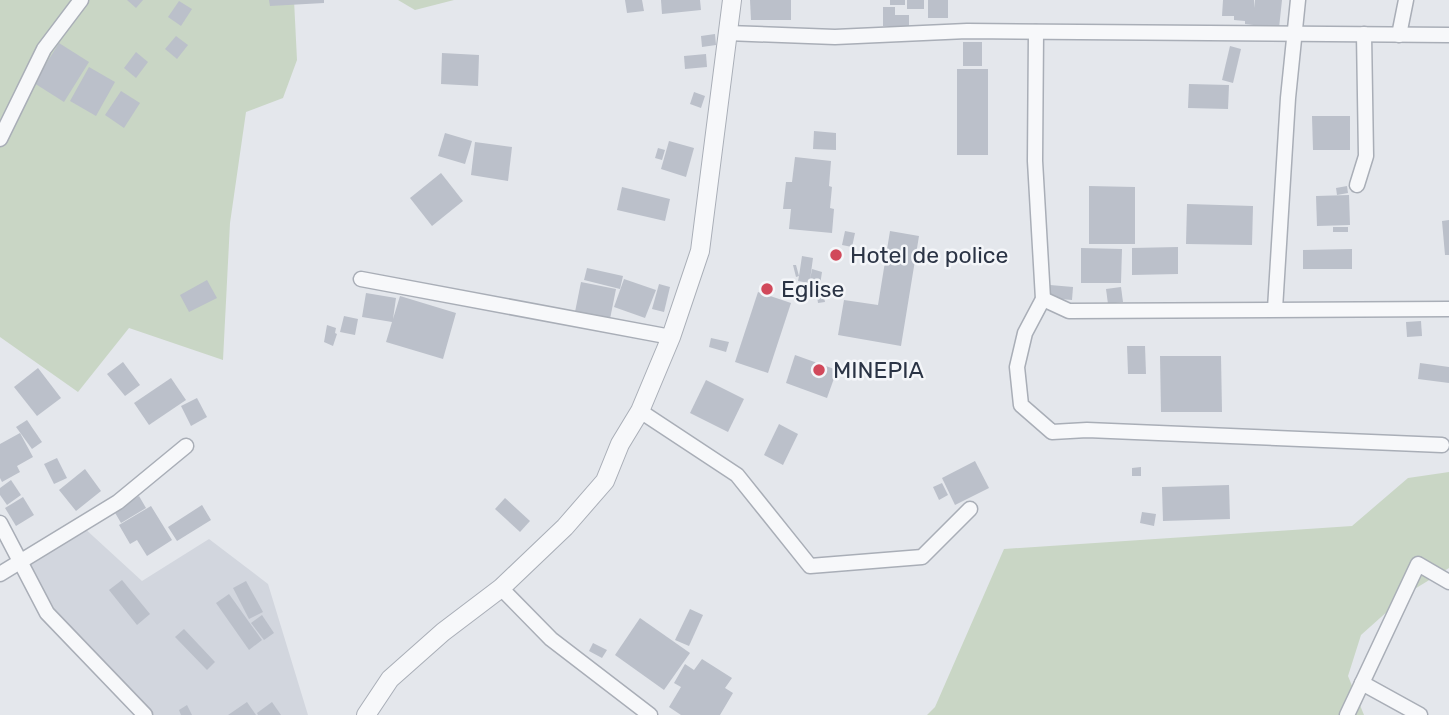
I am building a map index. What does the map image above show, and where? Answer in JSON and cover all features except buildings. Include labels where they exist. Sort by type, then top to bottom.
[{"type":"street","points":[[0,139],[44,49],[81,0]]},
{"type":"street","points":[[366,715],[390,678],[500,587],[565,527],[605,481],[620,444],[640,411],[671,337],[700,251],[732,0]]},
{"type":"street","points":[[1275,309],[1288,98],[1298,0]]},
{"type":"street","points":[[1399,36],[1406,0]]},
{"type":"street","points":[[727,33],[835,37],[967,31],[1449,35]]},
{"type":"street","points":[[1036,32],[1035,160],[1043,299],[1025,333],[1017,367],[1021,405],[1052,432],[1087,430],[1442,444]]},
{"type":"street","points":[[1357,186],[1366,156],[1364,34]]},
{"type":"street","points":[[361,279],[671,337]]},
{"type":"street","points":[[1043,299],[1069,311],[1449,309]]},
{"type":"street","points":[[640,411],[737,475],[810,566],[922,557],[970,509]]},
{"type":"street","points":[[0,574],[118,502],[186,446]]},
{"type":"street","points":[[0,523],[47,614],[145,715]]},
{"type":"street","points":[[1347,715],[1418,564],[1449,582]]},
{"type":"street","points":[[500,587],[551,639],[650,715]]},
{"type":"street","points":[[1362,683],[1420,715]]},
{"type":"shaded area","points":[[82,526],[142,581],[209,539],[268,584],[308,715],[140,715],[56,617],[20,562]]},
{"type":"green space","points":[[0,0],[294,0],[297,60],[283,98],[246,112],[230,223],[223,360],[129,328],[78,392],[0,337]]},
{"type":"green space","points":[[398,0],[454,0],[415,10]]},
{"type":"green space","points":[[1449,472],[1449,568],[1408,593],[1361,635],[1348,676],[1364,715],[927,715],[935,707],[1004,549],[1352,526],[1408,478]]},
{"type":"place","name":"Hotel de police","points":[[836,255]]},
{"type":"place","name":"Eglise","points":[[767,289]]},
{"type":"place","name":"MINEPIA","points":[[819,370]]}]
